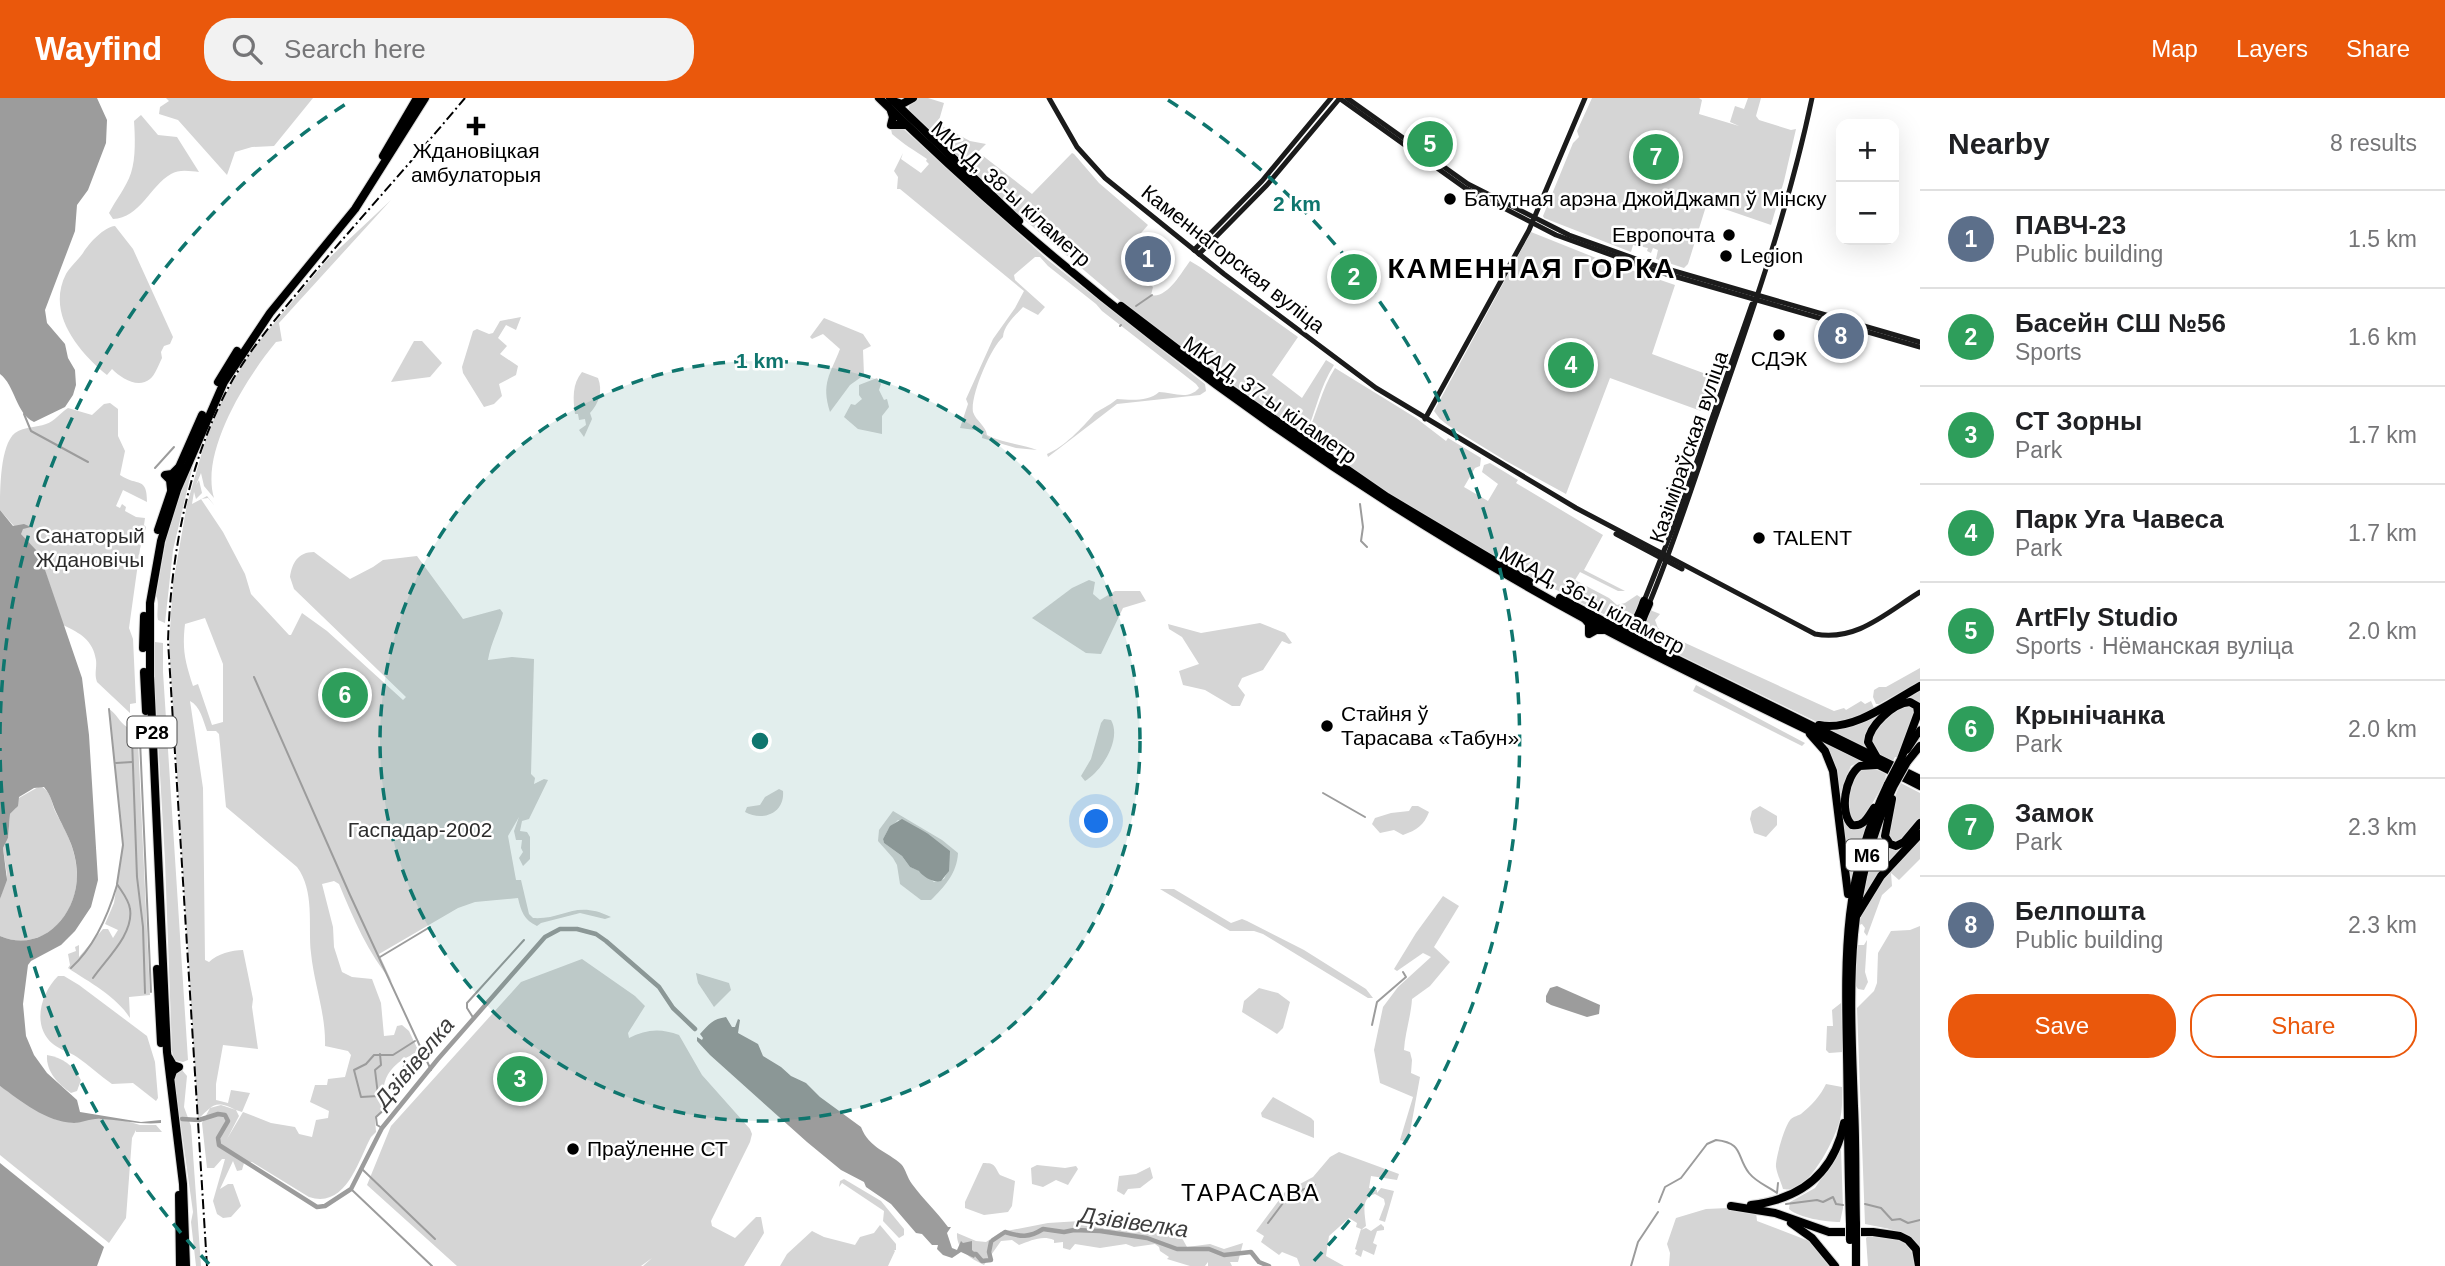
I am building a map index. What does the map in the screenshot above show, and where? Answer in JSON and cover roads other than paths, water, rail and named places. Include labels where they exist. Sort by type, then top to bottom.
[{"type":"highway","name":"Р28","points":[[180,1266],[178,1185],[164,1081],[158,992],[144,648],[147,583],[159,525],[171,490],[170,480],[165,475],[174,472],[180,465],[231,360],[263,313],[354,201],[417,98]]},
{"type":"highway","name":"Р28","points":[[186,1266],[183,1184],[169,1081],[173,1071],[179,1068],[171,1063],[167,1052],[149,647],[153,577],[164,528],[177,490],[210,411],[241,353],[355,209],[425,98]]},
{"type":"highway","name":"МКАД, 38-ы кіламетр","points":[[879,98],[890,102],[1091,285]]},
{"type":"highway","points":[[913,98],[908,108],[909,122],[891,125],[893,117],[890,102],[902,104],[913,98]]},
{"type":"highway","name":"МКАД, 37-ы кіламетр","points":[[1091,285],[1208,380],[1209,391],[1219,388],[1349,479],[1437,530]]},
{"type":"highway","name":"МКАД, 37-ы кіламетр","points":[[1091,285],[1254,405],[1437,530]]},
{"type":"highway","name":"МКАД, 36-ы кіламетр","points":[[1437,530],[1585,618],[1589,624],[1589,634],[1595,630],[1611,629],[1736,691]]},
{"type":"highway","name":"МКАД, 36-ы кіламетр","points":[[1437,530],[1611,629],[1736,691]]},
{"type":"highway","points":[[1611,629],[1625,629],[1632,625],[1647,603]]},
{"type":"highway","points":[[1647,603],[1640,628],[1643,638],[1652,647]]},
{"type":"highway","points":[[1801,723],[1830,726],[1849,724],[1920,686]]},
{"type":"highway","points":[[1736,691],[1919,782]]},
{"type":"highway","points":[[1880,763],[1870,750],[1868,735],[1874,726],[1907,701],[1917,706],[1918,713],[1905,760]]},
{"type":"highway","points":[[1801,723],[1819,743],[1833,771],[1848,881],[1849,915]]},
{"type":"highway","points":[[1905,760],[1920,746]]},
{"type":"highway","name":"М6","points":[[1853,1224],[1847,1107],[1845,973],[1849,915],[1861,853],[1889,787],[1905,760]]},
{"type":"highway","points":[[1880,763],[1860,766],[1851,774],[1845,814],[1849,823],[1855,826],[1865,822],[1889,787]]},
{"type":"highway","points":[[1889,787],[1885,830],[1887,842],[1894,846],[1900,844],[1920,823]]},
{"type":"highway","name":"М6","points":[[1856,1266],[1853,1240],[1853,928],[1865,862],[1889,787]]},
{"type":"highway","points":[[1853,928],[1874,885],[1920,834]]},
{"type":"highway","points":[[1847,1107],[1840,1139],[1826,1166],[1810,1183],[1782,1199],[1763,1204],[1731,1206],[1766,1211],[1829,1232],[1873,1232],[1900,1236],[1916,1249],[1919,1266]]},
{"type":"highway","points":[[1781,1215],[1776,1206],[1782,1199]]},
{"type":"highway","points":[[1766,1211],[1804,1231],[1835,1266]]},
{"type":"highway","name":"М6","points":[[1853,1240],[1856,1266]]},
{"type":"highway","points":[[169,1266],[177,1258],[180,1249]]},
{"type":"main road","name":"Каменнагорская вуліца","points":[[1049,98],[1077,146],[1097,171],[1196,252],[1358,376],[1520,479],[1811,633],[1836,636],[1863,628],[1920,592]]},
{"type":"main road","points":[[1196,252],[1255,188],[1331,98]]},
{"type":"main road","points":[[1196,252],[1267,185],[1340,98],[1449,174],[1590,249],[1920,345]]},
{"type":"main road","points":[[1347,98],[1449,174]]},
{"type":"main road","points":[[1425,419],[1533,221],[1585,98]]},
{"type":"main road","name":"Казіміраўская вуліца","points":[[1647,603],[1665,558],[1791,191],[1812,98]]},
{"type":"main road","name":"М6","points":[[1905,760],[1920,730]]},
{"type":"main road","name":"М6","points":[[1905,760],[1920,741]]},
{"type":"waterway","points":[[1136,306],[1152,295]]},
{"type":"waterway","points":[[24,414],[31,431],[88,462]]},
{"type":"waterway","points":[[155,468],[174,447]]},
{"type":"waterway","points":[[1360,504],[1363,527],[1361,541],[1367,547]]},
{"type":"waterway","points":[[254,677],[431,1070]]},
{"type":"waterway","points":[[93,978],[123,937],[130,918],[128,902],[117,884],[123,845],[109,709]]},
{"type":"waterway","points":[[132,739],[145,993]]},
{"type":"waterway","points":[[140,740],[151,992]]},
{"type":"waterway","points":[[116,763],[132,762]]},
{"type":"waterway","points":[[1323,793],[1365,817]]},
{"type":"waterway","points":[[71,968],[100,930],[117,885]]},
{"type":"waterway","points":[[380,957],[430,927]]},
{"type":"waterway","name":"Дзівівелка","points":[[182,1119],[199,1120],[218,1114],[225,1115],[228,1121],[218,1138],[219,1145],[317,1207],[325,1206],[351,1189],[382,1128],[438,1059],[545,937],[560,929],[577,929],[596,934],[606,941],[659,987],[673,1008],[695,1029]]},
{"type":"waterway","points":[[474,1019],[467,1003],[524,940]]},
{"type":"waterway","points":[[1372,1025],[1377,1002],[1406,977],[1403,972]]},
{"type":"waterway","points":[[384,1109],[378,1096],[361,1097],[354,1070],[366,1064],[374,1055],[393,1055],[415,1041]]},
{"type":"waterway","points":[[382,1128],[377,1125],[376,1117],[389,1105],[404,1066],[421,1053]]},
{"type":"waterway","points":[[378,1095],[375,1070],[381,1065],[380,1054]]},
{"type":"waterway","name":"Дзівівелка","points":[[1659,1202],[1665,1187],[1681,1178],[1707,1144],[1716,1140],[1735,1147],[1752,1176],[1777,1193],[1778,1183]]},
{"type":"waterway","points":[[363,1170],[435,1239]]},
{"type":"waterway","points":[[1268,1223],[1289,1195],[1315,1185]]},
{"type":"waterway","points":[[351,1189],[432,1266]]},
{"type":"waterway","name":"Дзівівелка","points":[[1786,1204],[1817,1200],[1823,1202],[1833,1197],[1836,1204],[1843,1205]]},
{"type":"waterway","name":"Дзівівелка","points":[[1865,1204],[1881,1208],[1892,1220],[1900,1219],[1908,1223],[1920,1220]]},
{"type":"waterway","name":"Дзівівелка","points":[[1631,1266],[1638,1242],[1658,1212]]},
{"type":"waterway","name":"Дзівівелка","points":[[993,1240],[1005,1232],[1025,1236],[1043,1229],[1064,1232],[1100,1231],[1147,1238],[1177,1249],[1209,1249],[1224,1255],[1251,1252],[1259,1262],[1269,1266]]},
{"type":"waterway","name":"Дзівівелка","points":[[973,1254],[982,1261],[991,1260],[991,1242]]},
{"type":"railway","points":[[207,1266],[168,641],[173,577],[184,512],[201,450],[213,419],[246,359],[312,275],[465,98]]},
{"type":"place","name":"Ждановіцкая амбулаторыя","points":[[476,126]]},
{"type":"place","name":"ArtFly Studio","points":[[1430,144]]},
{"type":"place","name":"Замок","points":[[1656,157]]},
{"type":"place","name":"Батутная арэна ДжойДжамп ў Мінску","points":[[1450,199]]},
{"type":"place","name":"Европочта","points":[[1729,235]]},
{"type":"place","name":"Legion","points":[[1726,256]]},
{"type":"place","name":"ПАВЧ-23","points":[[1148,259]]},
{"type":"place","name":"Басейн СШ №56","points":[[1354,277]]},
{"type":"place","name":"СДЭК","points":[[1779,335]]},
{"type":"place","name":"Белпошта","points":[[1841,336]]},
{"type":"place","name":"Парк Уга Чавеса","points":[[1571,365]]},
{"type":"place","name":"TALENT","points":[[1759,538]]},
{"type":"place","name":"Крынічанка","points":[[345,695]]},
{"type":"place","name":"Стайня ў Тарасава «Табун»","points":[[1327,726]]},
{"type":"place","name":"СТ Зорны","points":[[520,1079]]},
{"type":"place","name":"Праўленне СТ","points":[[573,1149]]},
{"type":"district","name":"КАМЕННАЯ ГОРКА","points":[[1532,268]]},
{"type":"district","name":"ТАРАСАВА","points":[[1251,1193]]},
{"type":"park label","name":"Санаторый Ждановічы","points":[[90,548]]},
{"type":"park label","name":"Гаспадар-2002","points":[[420,830]]}]
